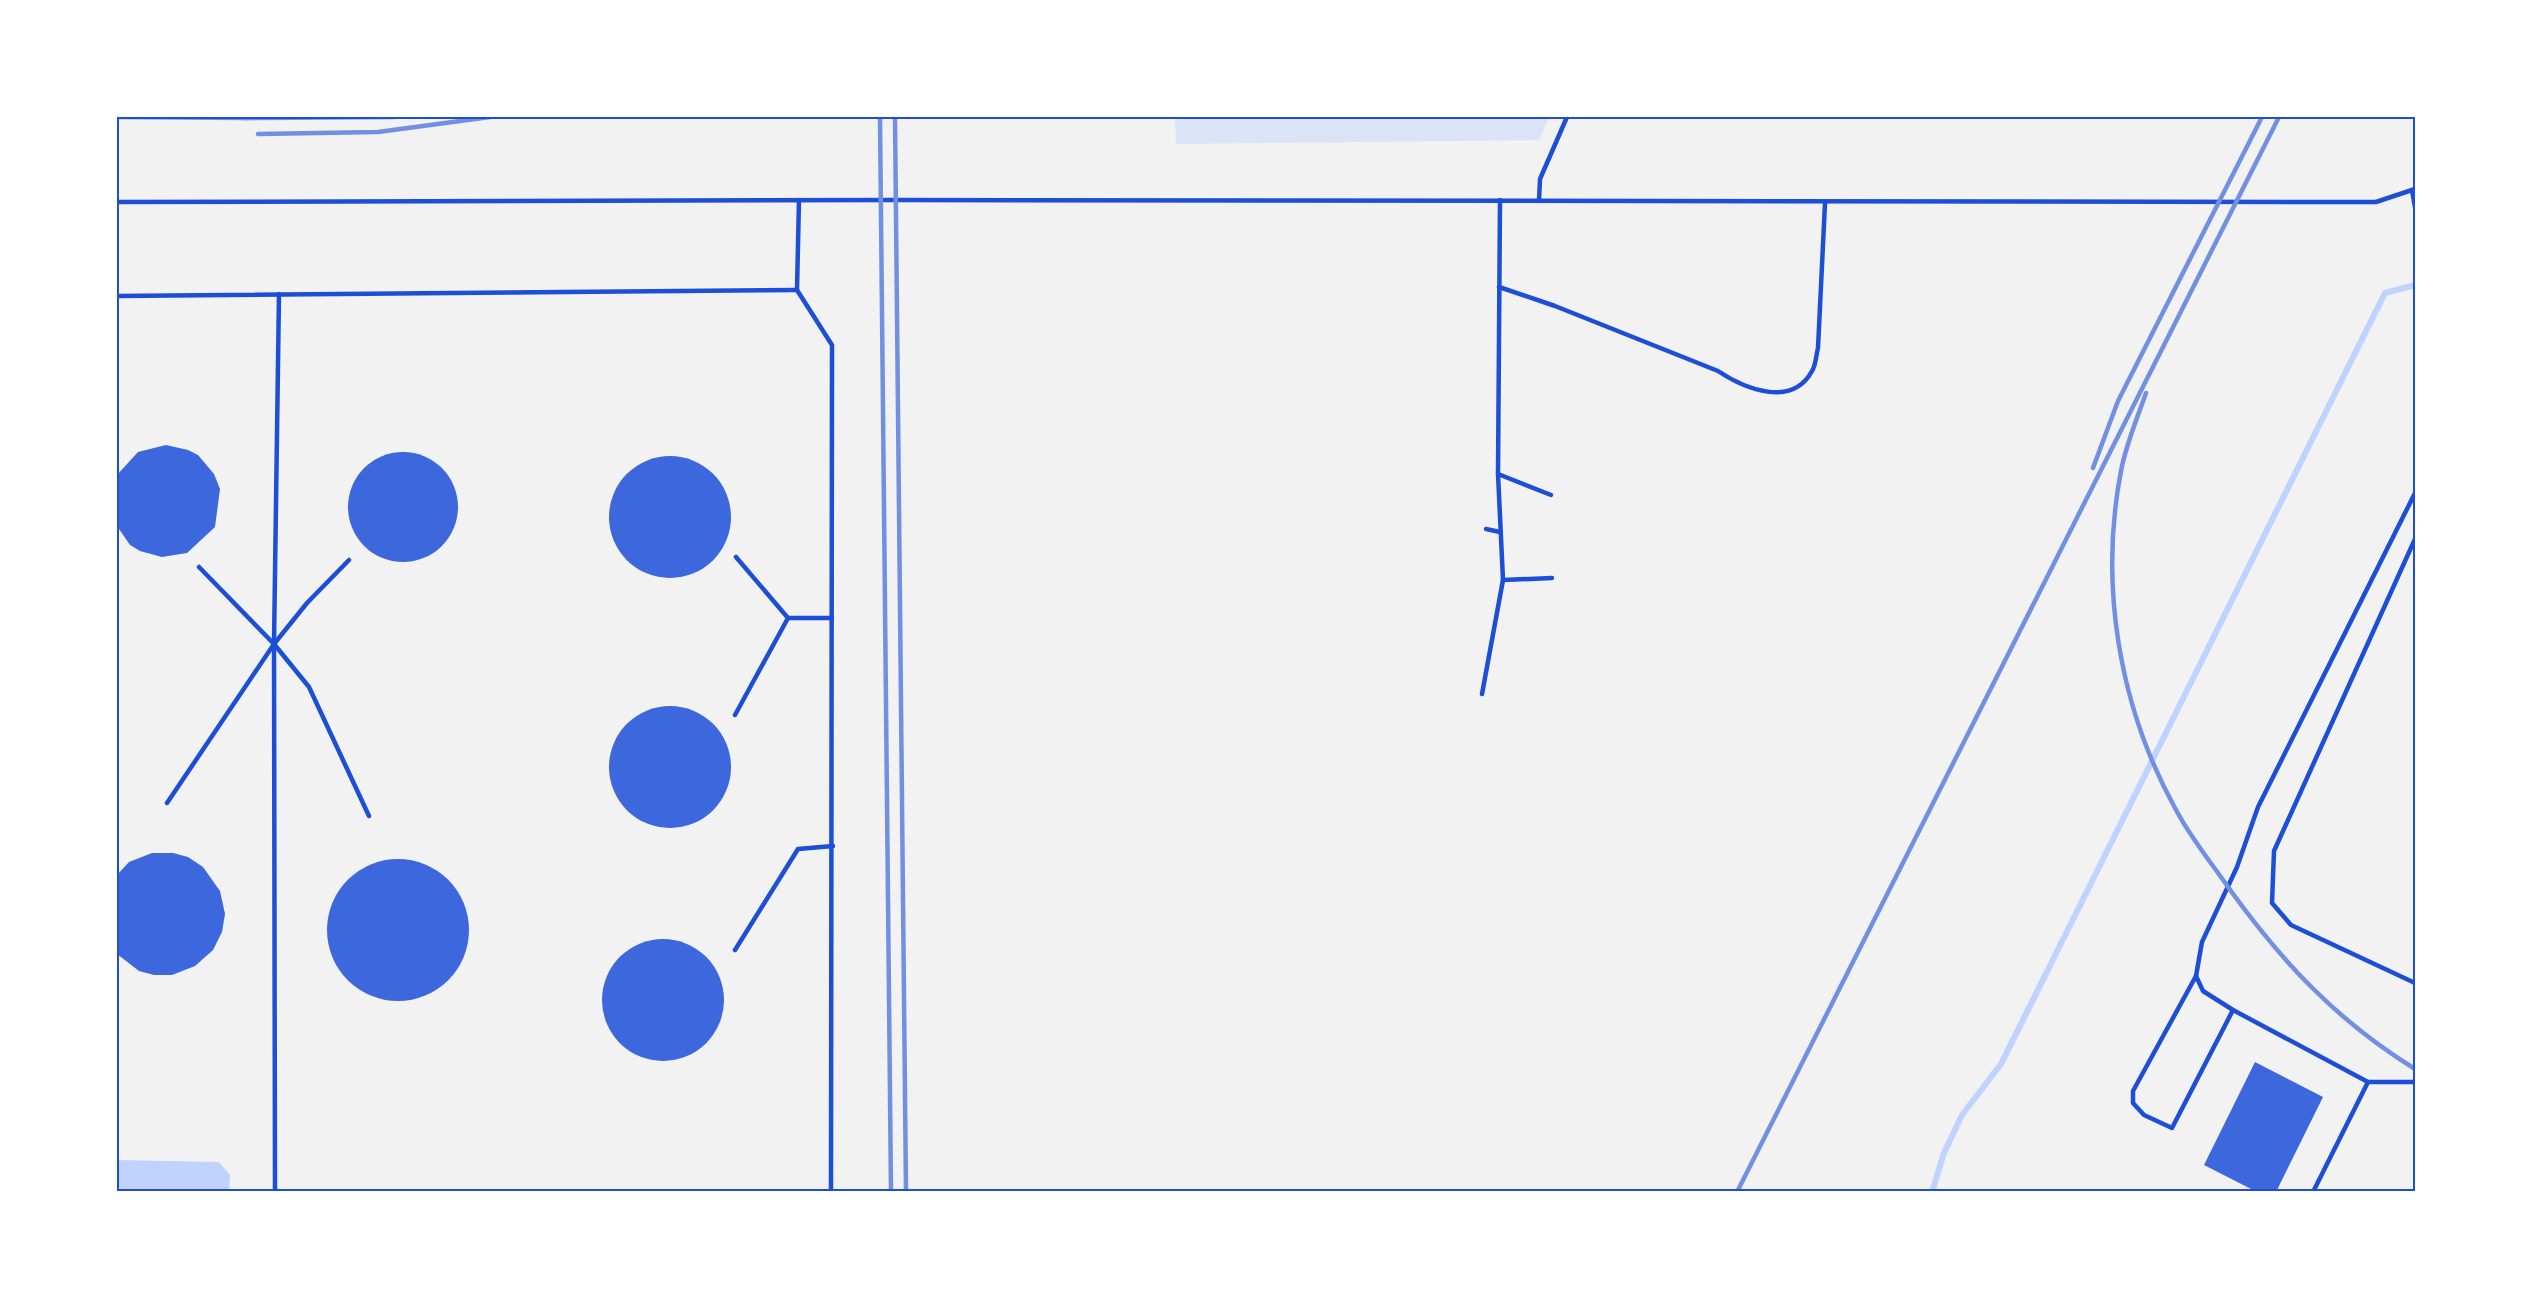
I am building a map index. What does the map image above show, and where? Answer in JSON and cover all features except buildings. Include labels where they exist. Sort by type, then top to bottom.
[{"type":"lane","points":[[1539,201],[1540,178],[1567,117]]},
{"type":"lane","points":[[117,202],[2376,202],[2413,190],[2415,207]]},
{"type":"lane","points":[[799,201],[797,290],[832,345],[831,1192]]},
{"type":"lane","points":[[1482,693],[1503,580],[1498,474],[1500,201]]},
{"type":"lane","points":[[1499,287],[1555,306],[1718,371],[1741,386],[1776,393],[1800,387],[1813,370],[1818,348],[1825,203]]},
{"type":"lane","points":[[117,296],[797,290]]},
{"type":"lane","points":[[275,1192],[274,644],[279,294]]},
{"type":"lane","points":[[1498,474],[1551,495]]},
{"type":"lane","points":[[2234,1010],[2172,1128],[2144,1115],[2133,1103],[2133,1091],[2196,976],[2202,942],[2237,867],[2258,807],[2415,493]]},
{"type":"lane","points":[[1486,530],[1500,532]]},
{"type":"lane","points":[[2415,539],[2274,851],[2272,903],[2291,925],[2415,983]]},
{"type":"lane","points":[[736,557],[788,618],[832,618]]},
{"type":"lane","points":[[167,803],[274,644],[307,603],[349,560]]},
{"type":"lane","points":[[199,567],[274,644],[309,687],[369,816]]},
{"type":"lane","points":[[1503,580],[1552,578]]},
{"type":"lane","points":[[735,715],[788,618]]},
{"type":"lane","points":[[735,950],[798,849],[833,846]]},
{"type":"lane","points":[[2196,976],[2203,991],[2368,1082],[2415,1082]]},
{"type":"lane","points":[[2313,1192],[2368,1082]]},
{"type":"shaded area","points":[[1175,117],[1549,117],[1539,140],[1176,144]]},
{"type":"water","points":[[117,1160],[219,1162],[230,1175],[229,1192],[117,1192]]},
{"type":"waterway","points":[[1932,1192],[1944,1153],[1962,1115],[2001,1064],[2385,293],[2415,285]]},
{"type":"railway","points":[[117,117],[249,118]]},
{"type":"railway","points":[[242,118],[395,117]]},
{"type":"railway","points":[[258,134],[378,132],[490,117]]},
{"type":"railway","points":[[880,117],[891,1192]]},
{"type":"railway","points":[[895,117],[906,1192]]},
{"type":"railway","points":[[2093,468],[2118,401],[2262,117]]},
{"type":"railway","points":[[1737,1192],[2279,117]]},
{"type":"railway","points":[[2146,393],[2123,461],[2115,514],[2112,557],[2119,644],[2140,728],[2156,769],[2175,808],[2194,839],[2248,914],[2290,965],[2335,1010],[2386,1050],[2415,1069]]}]
